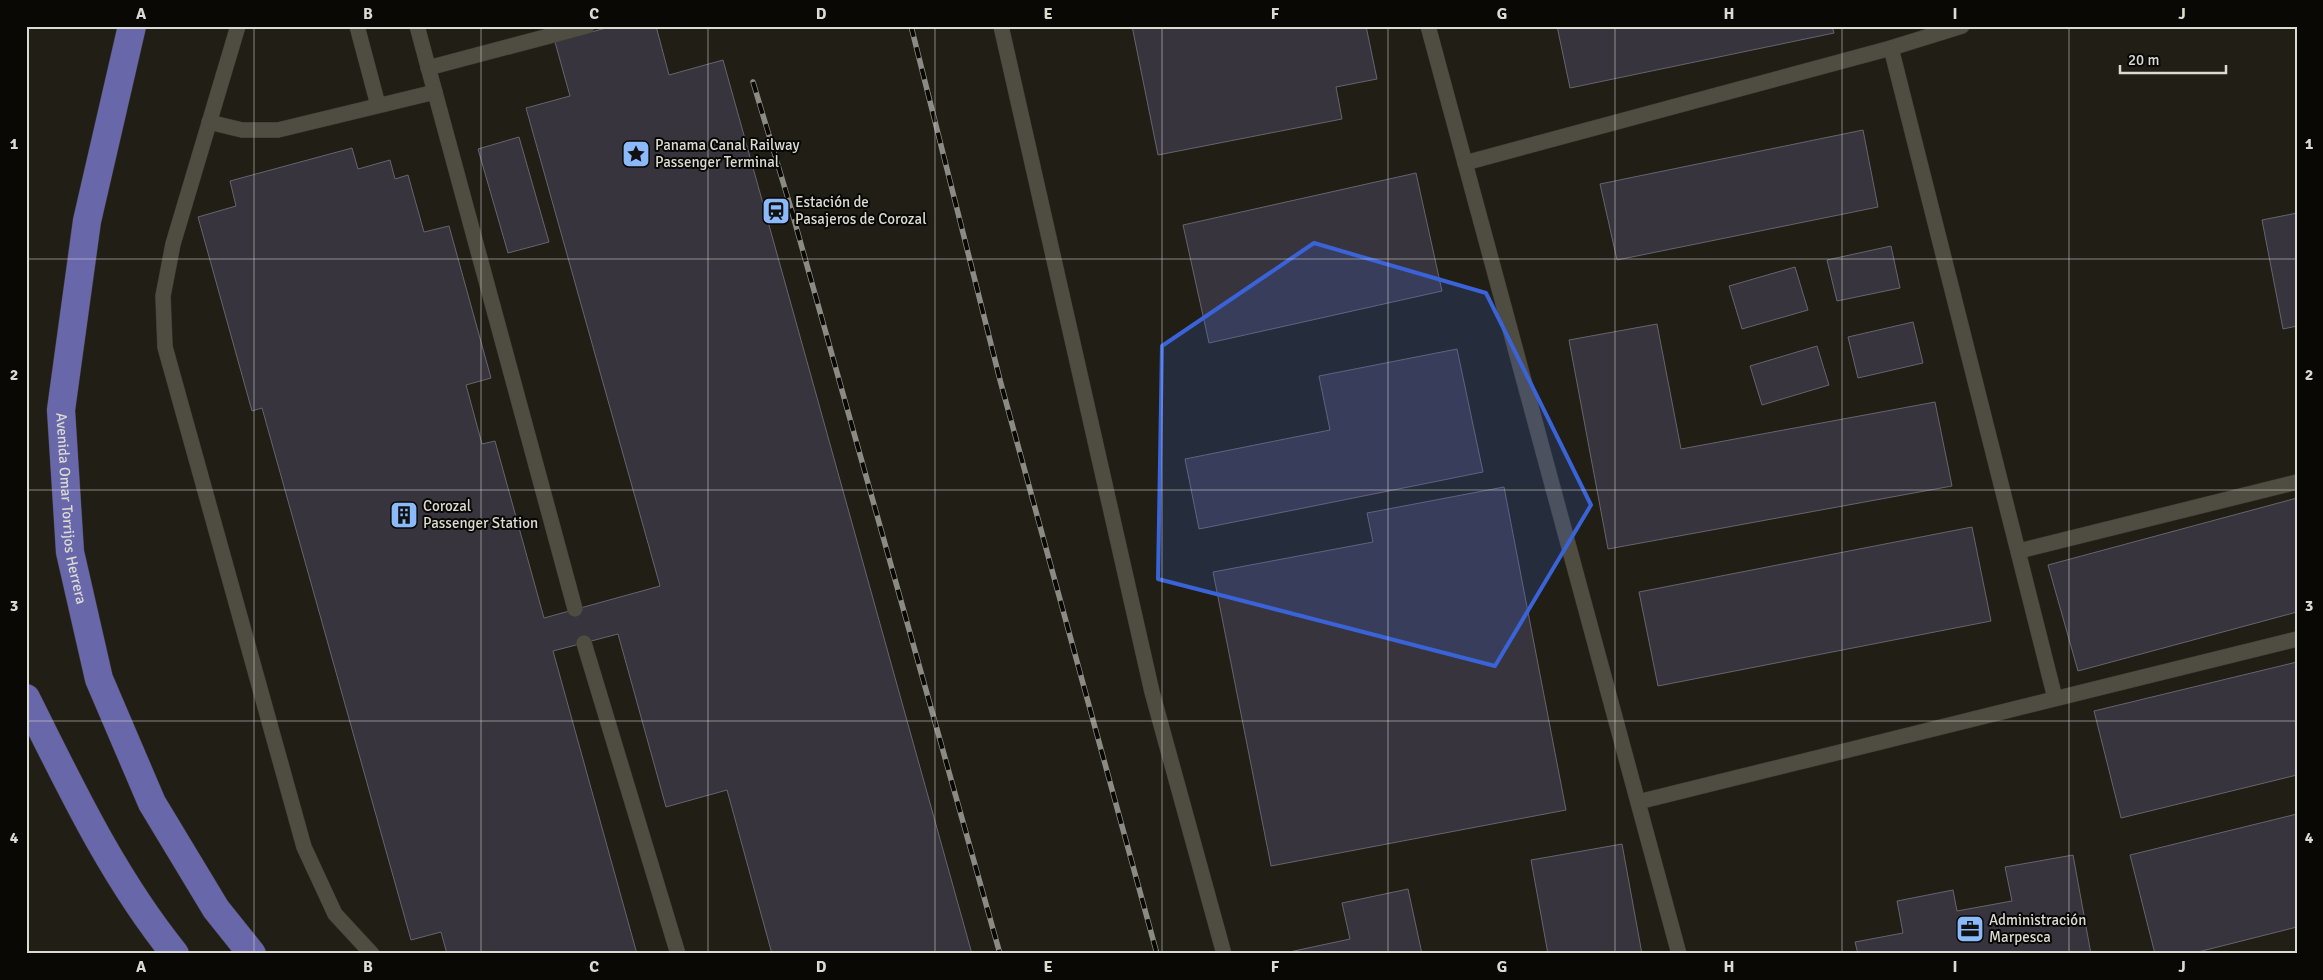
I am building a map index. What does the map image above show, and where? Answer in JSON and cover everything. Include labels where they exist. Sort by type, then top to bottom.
[{"type":"main road","name":"Avenida Omar Torrijos Herrera","points":[[132,26],[87,221],[62,410],[70,552],[99,679],[152,803],[216,909],[252,954]]},
{"type":"main road","points":[[26,698],[86,820],[153,926],[175,954]]},
{"type":"lane","points":[[238,26],[171,253],[163,296],[165,346],[304,847],[335,914],[372,954]]},
{"type":"lane","points":[[357,26],[378,105]]},
{"type":"lane","points":[[417,26],[575,609]]},
{"type":"lane","points":[[428,68],[587,26]]},
{"type":"lane","points":[[1001,26],[1152,692],[1224,954]]},
{"type":"lane","points":[[1428,26],[1679,954]]},
{"type":"lane","points":[[1466,163],[1891,48],[1962,26]]},
{"type":"lane","points":[[1891,48],[2055,698]]},
{"type":"lane","points":[[209,122],[242,130],[278,130],[435,92]]},
{"type":"lane","points":[[2019,551],[2297,482]]},
{"type":"lane","points":[[1638,802],[2297,639]]},
{"type":"lane","points":[[584,643],[678,954]]},
{"type":"highlighted area","points":[[1314,243],[1486,293],[1591,505],[1495,666],[1158,579],[1162,346]]},
{"type":"building","name":"Corozal Passenger Station","points":[[613,26],[656,26],[669,75],[723,60],[972,954],[772,954],[727,790],[666,807],[618,634],[553,651],[637,954],[447,954],[441,932],[411,940],[262,408],[252,411],[198,217],[236,206],[230,181],[352,148],[358,169],[390,160],[395,179],[408,175],[424,232],[449,226],[491,378],[466,385],[482,444],[495,441],[544,618],[660,586],[526,108],[570,96],[555,42]]},
{"type":"building","points":[[1132,26],[1366,26],[1377,79],[1336,87],[1342,119],[1158,155]]},
{"type":"building","points":[[1557,26],[1832,26],[1834,33],[1570,88]]},
{"type":"building","points":[[1863,130],[1878,207],[1617,260],[1600,184]]},
{"type":"building","points":[[519,137],[549,242],[508,253],[478,149]]},
{"type":"building","points":[[1416,173],[1442,291],[1209,343],[1183,225]]},
{"type":"building","points":[[2297,213],[2297,326],[2283,329],[2262,220]]},
{"type":"building","points":[[1891,246],[1900,288],[1837,301],[1827,260]]},
{"type":"building","points":[[1795,267],[1808,310],[1742,329],[1729,286]]},
{"type":"building","points":[[1913,322],[1923,363],[1858,378],[1848,337]]},
{"type":"building","points":[[1657,324],[1681,449],[1935,402],[1952,486],[1608,549],[1569,340]]},
{"type":"building","points":[[1817,346],[1829,385],[1762,405],[1750,366]]},
{"type":"building","points":[[1457,349],[1483,472],[1199,529],[1185,459],[1330,430],[1319,376]]},
{"type":"building","points":[[1504,487],[1566,810],[1271,866],[1213,572],[1373,542],[1367,513]]},
{"type":"building","points":[[2297,498],[2297,612],[2078,671],[2048,565]]},
{"type":"building","points":[[1972,527],[1991,621],[1658,686],[1639,592]]},
{"type":"building","points":[[2297,662],[2297,775],[2121,818],[2094,711]]},
{"type":"building","points":[[2297,814],[2297,927],[2190,954],[2155,954],[2130,855]]},
{"type":"building","points":[[1622,844],[1642,954],[1548,954],[1531,860]]},
{"type":"building","points":[[2073,855],[2091,954],[1858,954],[1855,942],[1903,933],[1897,901],[1953,890],[1957,911],[2012,901],[2005,867]]},
{"type":"building","points":[[1408,889],[1422,954],[1280,954],[1350,939],[1342,903]]},
{"type":"railway","points":[[911,26],[1000,380],[1157,954]]},
{"type":"railway","points":[[753,82],[792,212],[1000,954]]},
{"type":"place","name":"Panama Canal Railway Passenger Terminal","points":[[636,154]]},
{"type":"place","name":"Estación de Pasajeros de Corozal","points":[[776,211]]},
{"type":"place","name":"Corozal Passenger Station","points":[[404,515]]},
{"type":"place","name":"Administración Marpesca","points":[[1970,929]]}]
